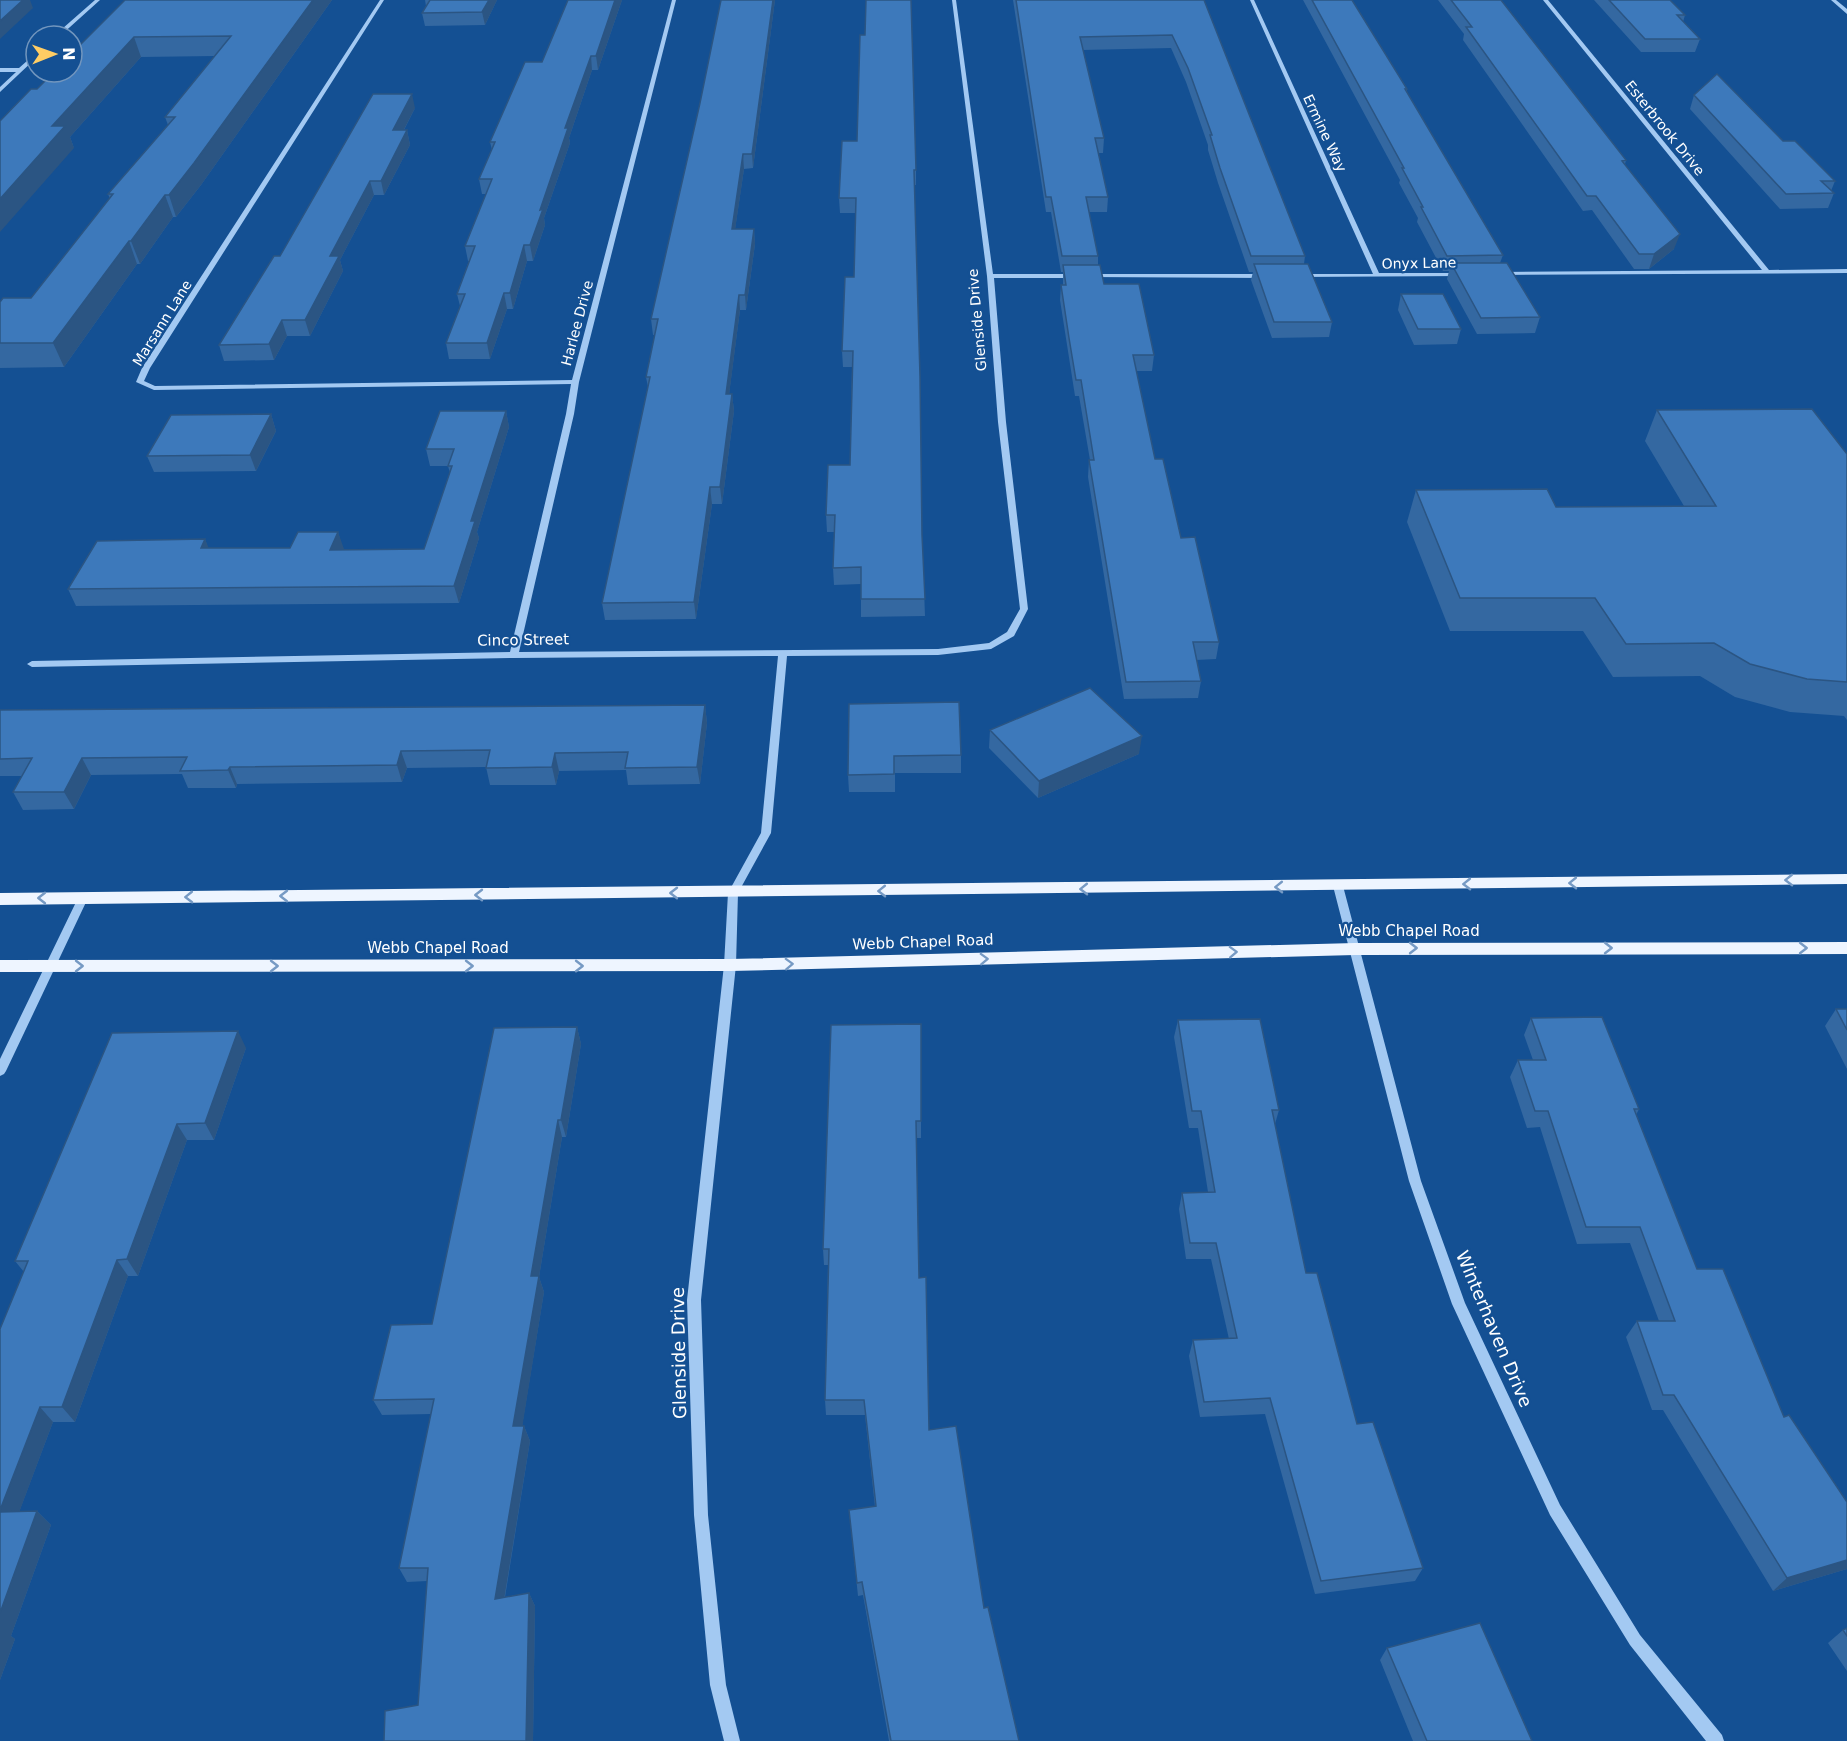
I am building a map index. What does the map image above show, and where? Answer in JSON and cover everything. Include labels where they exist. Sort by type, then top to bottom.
[{"type":"main road","points":[[0,899],[733,893],[1847,879]]},
{"type":"main road","name":"Webb Chapel Road","points":[[0,966],[730,966],[1355,949],[1847,948]]},
{"type":"street","points":[[71,24],[98,0]]},
{"type":"street","name":"Marsann Lane","points":[[382,0],[153,358],[140,382],[154,388],[575,382]]},
{"type":"street","name":"Harlee Drive","points":[[514,655],[570,414],[575,382],[674,0]]},
{"type":"street","name":"Glenside Drive","points":[[954,0],[990,276],[1002,422],[1024,609],[1011,634]]},
{"type":"street","name":"Ermine Way","points":[[1251,0],[1377,276]]},
{"type":"street","name":"Esterbrook Drive","points":[[1545,0],[1767,272]]},
{"type":"street","points":[[1833,0],[1847,12]]},
{"type":"street","points":[[0,90],[24,66]]},
{"type":"street","points":[[0,70],[20,70]]},
{"type":"street","points":[[0,82],[8,82]]},
{"type":"street","points":[[1496,274],[1847,271]]},
{"type":"street","name":"Onyx Lane","points":[[1286,276],[1473,275]]},
{"type":"street","points":[[990,276],[1275,276]]},
{"type":"street","name":"Cinco Street","points":[[32,664],[514,655],[938,652],[991,646],[1011,634]]},
{"type":"street","points":[[733,893],[766,833],[783,654]]},
{"type":"street","name":"Winterhaven Drive","points":[[1338,886],[1415,1181],[1459,1304],[1555,1510],[1635,1640],[1716,1741]]},
{"type":"street","name":"Glenside Drive","points":[[732,1741],[718,1684],[700,1515],[694,1300],[730,966],[733,893]]},
{"type":"street","points":[[0,1071],[83,898]]},
{"type":"building","points":[[0,0],[23,0],[0,21]]},
{"type":"building","points":[[125,0],[313,0],[194,163],[169,195],[165,195],[53,343],[0,343],[0,302],[3,298],[31,298],[113,194],[108,194],[175,117],[165,117],[231,36],[134,37],[52,126],[65,126],[0,199],[0,121],[31,89],[37,89],[42,84],[84,84],[84,41]]},
{"type":"building","points":[[430,0],[489,0],[482,12],[422,13]]},
{"type":"building","points":[[568,0],[615,0],[596,56],[591,56],[565,128],[568,128],[530,245],[524,245],[510,293],[504,293],[487,343],[446,343],[465,294],[457,294],[475,246],[465,246],[492,179],[479,179],[495,142],[490,142],[525,62],[542,62]]},
{"type":"building","points":[[721,0],[773,0],[752,154],[743,154],[732,229],[754,229],[745,295],[739,295],[726,394],[732,394],[720,487],[710,487],[694,602],[602,603],[650,377],[646,377],[658,319],[651,319]]},
{"type":"building","points":[[866,0],[911,0],[925,599],[861,599],[861,567],[833,568],[835,515],[826,515],[828,465],[850,465],[853,351],[842,351],[845,277],[854,277],[856,198],[839,198],[842,141],[857,141],[860,35],[865,35]]},
{"type":"building","points":[[1016,0],[1204,0],[1305,256],[1251,256],[1220,168],[1210,135],[1212,135],[1188,68],[1172,35],[1080,37],[1104,138],[1095,138],[1108,197],[1086,197],[1098,256],[1062,256],[1051,197],[1046,197]]},
{"type":"building","points":[[1312,0],[1352,0],[1407,89],[1405,89],[1503,255],[1447,256],[1402,168],[1404,168]]},
{"type":"building","points":[[1451,0],[1501,0],[1626,160],[1622,161],[1680,234],[1654,254],[1639,254],[1596,196],[1587,196],[1466,27],[1472,27]]},
{"type":"building","points":[[1609,0],[1670,0],[1685,15],[1677,15],[1700,39],[1645,39]]},
{"type":"building","points":[[1717,74],[1783,141],[1795,141],[1835,181],[1821,181],[1834,193],[1786,194],[1694,95]]},
{"type":"building","points":[[373,94],[412,94],[393,130],[407,130],[381,181],[370,181],[330,256],[339,256],[305,320],[282,320],[269,344],[219,345],[274,256],[280,256]]},
{"type":"building","points":[[1451,263],[1507,263],[1540,317],[1481,318]]},
{"type":"building","points":[[1254,264],[1308,264],[1332,322],[1274,322]]},
{"type":"building","points":[[1063,265],[1100,265],[1104,284],[1139,284],[1154,355],[1133,355],[1155,459],[1163,459],[1181,538],[1195,537],[1219,642],[1193,642],[1201,681],[1126,682],[1089,460],[1094,460],[1081,380],[1076,380],[1069,338],[1061,285],[1066,285]]},
{"type":"building","points":[[1401,294],[1443,294],[1461,329],[1418,329]]},
{"type":"building","points":[[1812,409],[1847,454],[1847,682],[1807,679],[1750,664],[1714,643],[1626,644],[1595,598],[1460,598],[1416,490],[1547,489],[1556,507],[1716,506],[1657,410]]},
{"type":"building","points":[[440,411],[506,411],[471,521],[475,521],[454,586],[68,589],[97,541],[205,539],[201,548],[290,548],[298,532],[338,532],[330,550],[424,549],[452,466],[448,466],[454,449],[426,449]]},
{"type":"building","points":[[271,414],[250,455],[147,456],[171,415]]},
{"type":"building","points":[[1090,688],[1142,736],[1039,781],[990,730]]},
{"type":"building","points":[[959,702],[961,755],[894,756],[894,774],[848,775],[849,704]]},
{"type":"building","points":[[705,705],[697,767],[625,768],[628,752],[555,753],[552,767],[486,768],[490,750],[401,751],[397,765],[230,767],[228,770],[180,771],[187,757],[82,758],[64,792],[13,792],[32,758],[0,759],[0,710]]},
{"type":"building","points":[[1836,1009],[1847,1009],[1847,1030]]},
{"type":"building","points":[[1602,1017],[1639,1109],[1634,1109],[1697,1269],[1723,1269],[1784,1417],[1789,1415],[1847,1502],[1847,1560],[1787,1578],[1674,1395],[1663,1395],[1637,1321],[1675,1321],[1640,1227],[1586,1227],[1548,1111],[1535,1111],[1518,1060],[1546,1060],[1531,1018]]},
{"type":"building","points":[[1260,1019],[1279,1110],[1272,1110],[1306,1273],[1317,1273],[1357,1424],[1373,1422],[1423,1568],[1321,1581],[1270,1398],[1204,1402],[1193,1340],[1237,1338],[1216,1243],[1190,1243],[1182,1193],[1215,1192],[1201,1111],[1192,1111],[1178,1020]]},
{"type":"building","points":[[921,1024],[921,1121],[916,1121],[919,1278],[926,1277],[929,1430],[956,1426],[984,1608],[988,1607],[1019,1741],[891,1741],[862,1582],[857,1583],[849,1510],[876,1506],[864,1400],[825,1400],[829,1249],[823,1249],[831,1025]]},
{"type":"building","points":[[577,1027],[531,1276],[539,1276],[513,1426],[524,1426],[495,1599],[529,1593],[526,1741],[384,1741],[385,1711],[418,1705],[428,1568],[399,1568],[434,1399],[373,1400],[391,1325],[432,1324],[494,1028]]},
{"type":"building","points":[[238,1031],[205,1123],[177,1124],[127,1259],[117,1260],[62,1407],[40,1407],[0,1510],[0,1329],[28,1261],[15,1261],[112,1033]]},
{"type":"building","points":[[37,1511],[0,1613],[0,1512]]},
{"type":"building","points":[[1480,1623],[1532,1741],[1427,1741],[1387,1648]]}]
